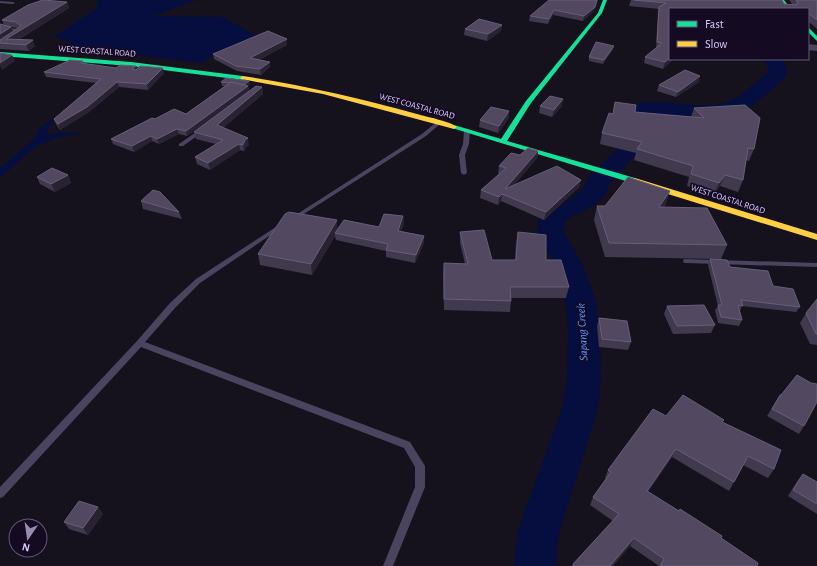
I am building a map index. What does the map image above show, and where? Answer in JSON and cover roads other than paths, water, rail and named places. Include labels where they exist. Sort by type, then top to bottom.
[{"type":"main road","points":[[503,142],[528,102],[600,13],[605,0]]},
{"type":"main road","points":[[782,0],[788,8]]},
{"type":"main road","points":[[809,30],[817,39]]},
{"type":"main road","name":"WEST COASTAL ROAD","points":[[0,54],[145,65],[188,70],[264,85],[318,92],[400,111],[439,122],[623,176],[817,237]]},
{"type":"lane","points":[[0,2],[13,3]]},
{"type":"lane","points":[[0,28],[18,30],[20,32],[12,38]]},
{"type":"lane","points":[[0,494],[140,343],[173,304],[198,281],[277,228],[424,135],[439,122]]},
{"type":"lane","points":[[181,145],[209,126]]},
{"type":"lane","points":[[464,173],[462,155],[466,144],[467,131]]},
{"type":"lane","points":[[686,261],[817,264]]},
{"type":"lane","points":[[140,343],[407,445],[420,466],[420,487],[388,566]]},
{"type":"waterway","name":"Sapang Creek","points":[[535,566],[538,533],[580,408],[584,377],[584,328],[580,298],[568,263],[550,231],[550,226],[554,217],[559,212],[584,201],[595,191],[598,181],[634,143],[637,113],[640,110],[648,108],[706,112],[728,109],[739,105],[778,74],[778,69],[774,60]]}]
